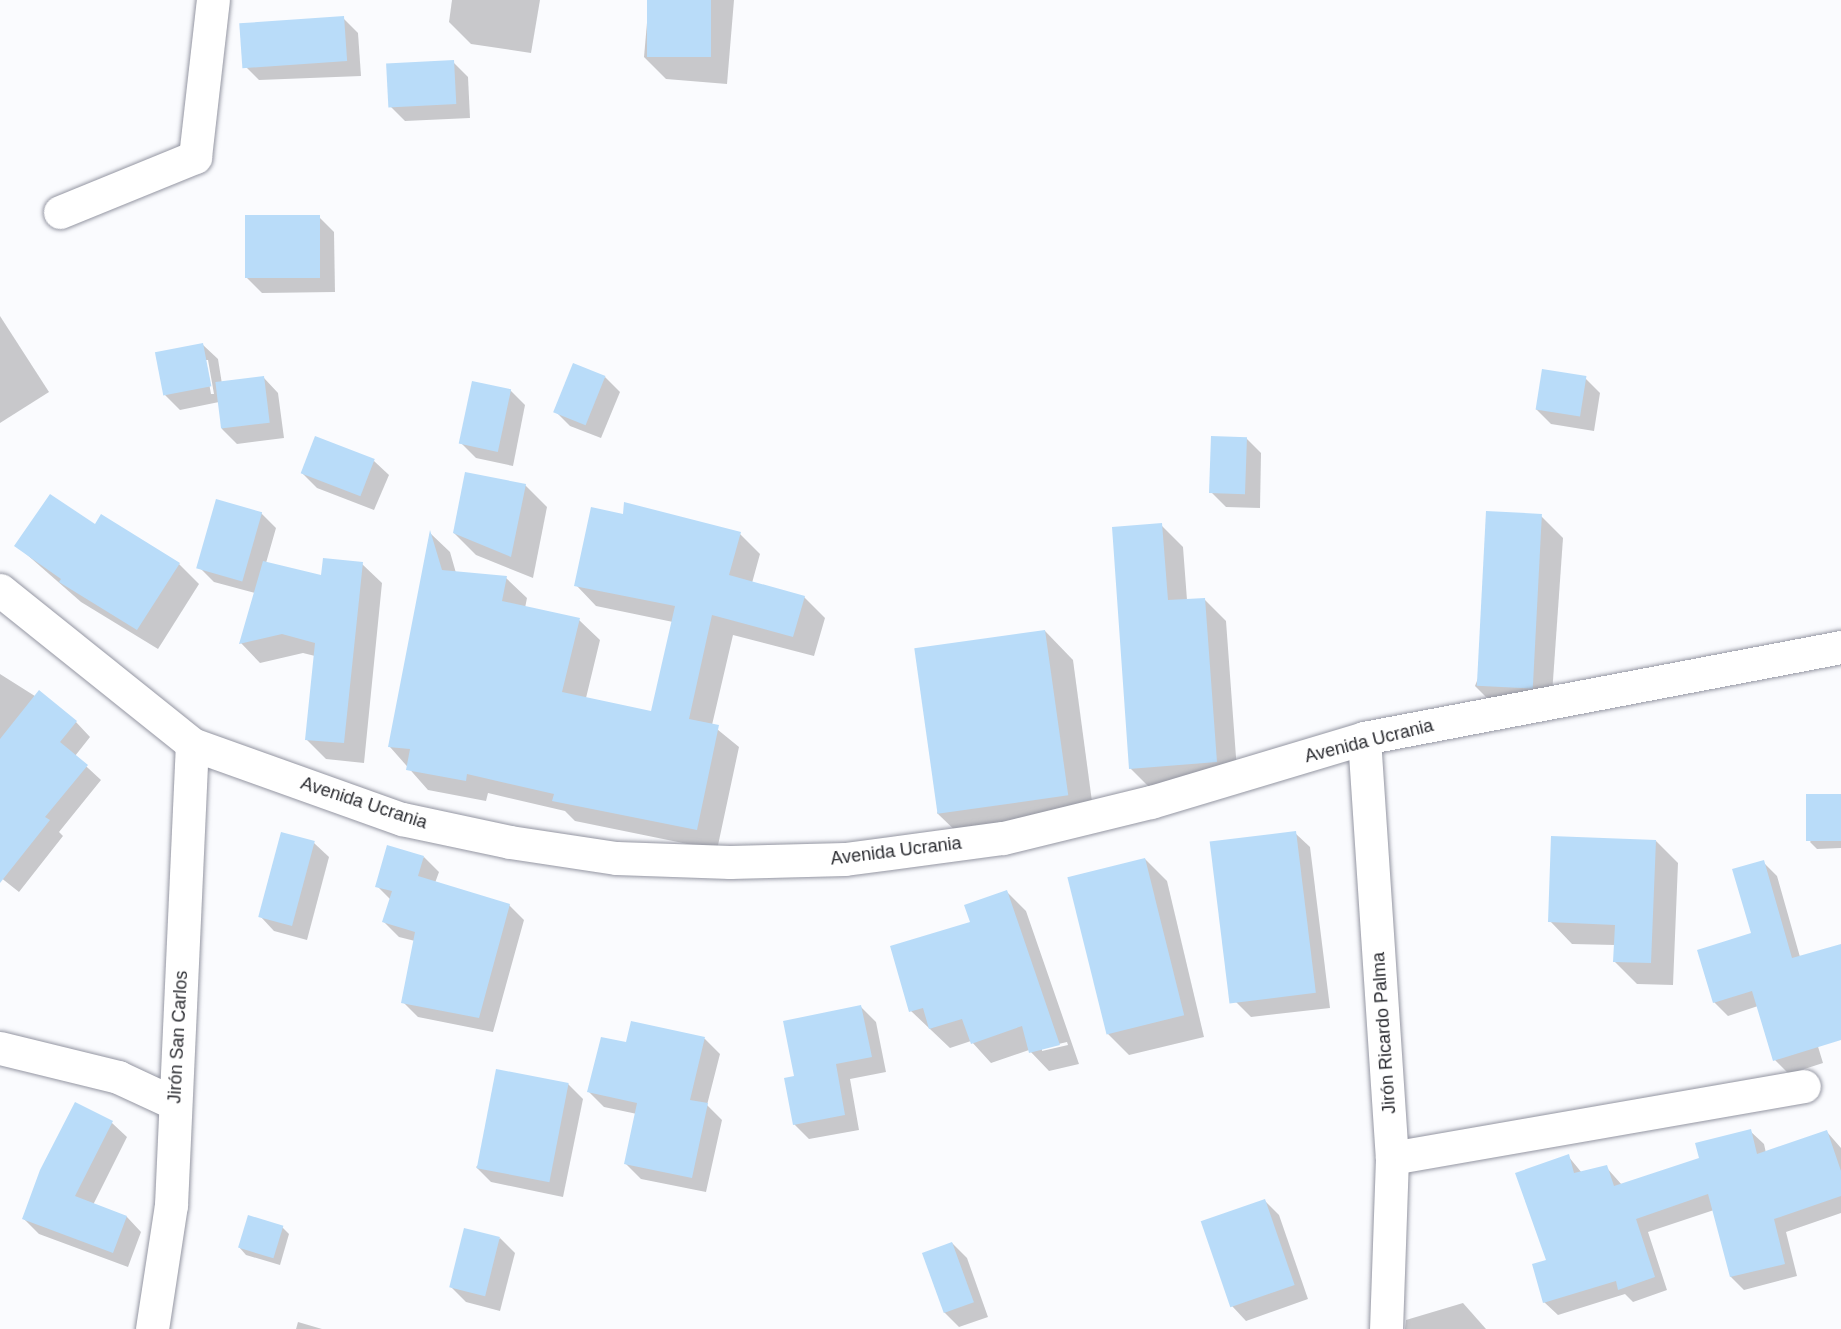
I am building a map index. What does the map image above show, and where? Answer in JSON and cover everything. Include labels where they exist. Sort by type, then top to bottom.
[{"type":"street","points":[[60,212],[195,157],[213,0]]},
{"type":"street","name":"Avenida Ucrania","points":[[0,590],[192,744],[413,821],[510,842],[616,858],[730,862],[846,859],[1003,838],[1151,802],[1364,738],[1841,647]]},
{"type":"street","name":"Jirón Ricardo Palma","points":[[1364,738],[1392,1158],[1386,1329]]},
{"type":"street","name":"Jirón San Carlos","points":[[152,1329],[171,1205],[192,744]]},
{"type":"street","points":[[0,1048],[118,1077],[174,1103]]},
{"type":"street","points":[[1392,1158],[1804,1086]]},
{"type":"building","points":[[647,0],[711,0],[711,57],[647,57]]},
{"type":"building","points":[[344,16],[347,61],[242,68],[239,23]]},
{"type":"building","points":[[454,60],[456,104],[388,107],[386,64]]},
{"type":"building","points":[[245,215],[320,215],[320,278],[245,278]]},
{"type":"building","points":[[203,343],[211,386],[163,396],[155,352]]},
{"type":"building","points":[[573,363],[605,376],[586,425],[553,412]]},
{"type":"building","points":[[1542,369],[1586,376],[1580,417],[1536,409]]},
{"type":"building","points":[[264,376],[270,423],[221,429],[215,382]]},
{"type":"building","points":[[472,381],[511,389],[498,452],[459,444]]},
{"type":"building","points":[[315,436],[375,459],[360,496],[301,473]]},
{"type":"building","points":[[1211,436],[1247,437],[1245,494],[1209,493]]},
{"type":"building","points":[[465,472],[526,484],[511,557],[453,533]]},
{"type":"building","points":[[50,494],[95,524],[101,514],[180,563],[137,630],[59,582],[61,579],[14,546]]},
{"type":"building","points":[[216,499],[262,512],[242,581],[196,568]]},
{"type":"building","points":[[624,502],[741,532],[729,575],[805,596],[793,637],[712,615],[689,719],[719,725],[697,830],[552,801],[554,794],[467,774],[466,781],[406,770],[410,749],[388,747],[430,530],[442,570],[507,576],[502,601],[580,618],[562,692],[651,711],[675,606],[574,586],[591,507],[623,514]]},
{"type":"building","points":[[1486,511],[1542,514],[1533,689],[1477,686]]},
{"type":"building","points":[[1162,523],[1168,600],[1205,598],[1217,762],[1129,769],[1112,527]]},
{"type":"building","points":[[323,558],[363,562],[344,743],[305,740],[315,643],[282,634],[239,644],[263,561],[321,575]]},
{"type":"building","points":[[1045,630],[1068,795],[938,814],[914,648]]},
{"type":"building","points":[[39,690],[77,721],[60,742],[88,765],[45,817],[50,820],[0,883],[0,739]]},
{"type":"building","points":[[1806,794],[1841,794],[1841,841],[1806,841]]},
{"type":"building","points":[[1296,831],[1316,993],[1230,1003],[1210,842]]},
{"type":"building","points":[[281,832],[315,841],[292,926],[258,917]]},
{"type":"building","points":[[1551,836],[1656,840],[1651,963],[1613,962],[1615,925],[1548,922]]},
{"type":"building","points":[[387,845],[424,856],[418,876],[510,904],[479,1018],[401,1003],[415,932],[382,922],[392,891],[375,887]]},
{"type":"building","points":[[1145,858],[1184,1015],[1107,1035],[1067,877]]},
{"type":"building","points":[[1764,860],[1792,958],[1841,944],[1841,1040],[1773,1061],[1752,991],[1713,1003],[1697,950],[1751,933],[1732,869]]},
{"type":"building","points":[[1007,890],[1060,1045],[1029,1053],[1022,1026],[971,1044],[962,1019],[929,1029],[923,1008],[909,1012],[890,946],[970,922],[964,905]]},
{"type":"building","points":[[861,1005],[872,1057],[836,1064],[845,1115],[793,1125],[784,1078],[794,1076],[783,1021]]},
{"type":"building","points":[[631,1021],[705,1037],[690,1100],[708,1103],[692,1178],[624,1164],[637,1103],[587,1092],[601,1037],[626,1042]]},
{"type":"building","points":[[496,1069],[569,1083],[549,1182],[477,1168]]},
{"type":"building","points":[[75,1102],[113,1121],[75,1196],[127,1216],[113,1253],[22,1219],[40,1170]]},
{"type":"building","points":[[1751,1129],[1757,1154],[1827,1130],[1841,1171],[1841,1196],[1774,1219],[1785,1264],[1730,1277],[1708,1194],[1636,1219],[1655,1277],[1618,1290],[1616,1281],[1543,1303],[1532,1264],[1546,1260],[1515,1173],[1569,1154],[1574,1173],[1607,1165],[1614,1186],[1699,1158],[1695,1143]]},
{"type":"building","points":[[1265,1199],[1295,1285],[1230,1307],[1201,1221]]},
{"type":"building","points":[[248,1215],[283,1226],[273,1258],[238,1248]]},
{"type":"building","points":[[464,1228],[500,1237],[485,1296],[449,1287]]},
{"type":"building","points":[[952,1242],[974,1302],[944,1313],[922,1253]]}]
